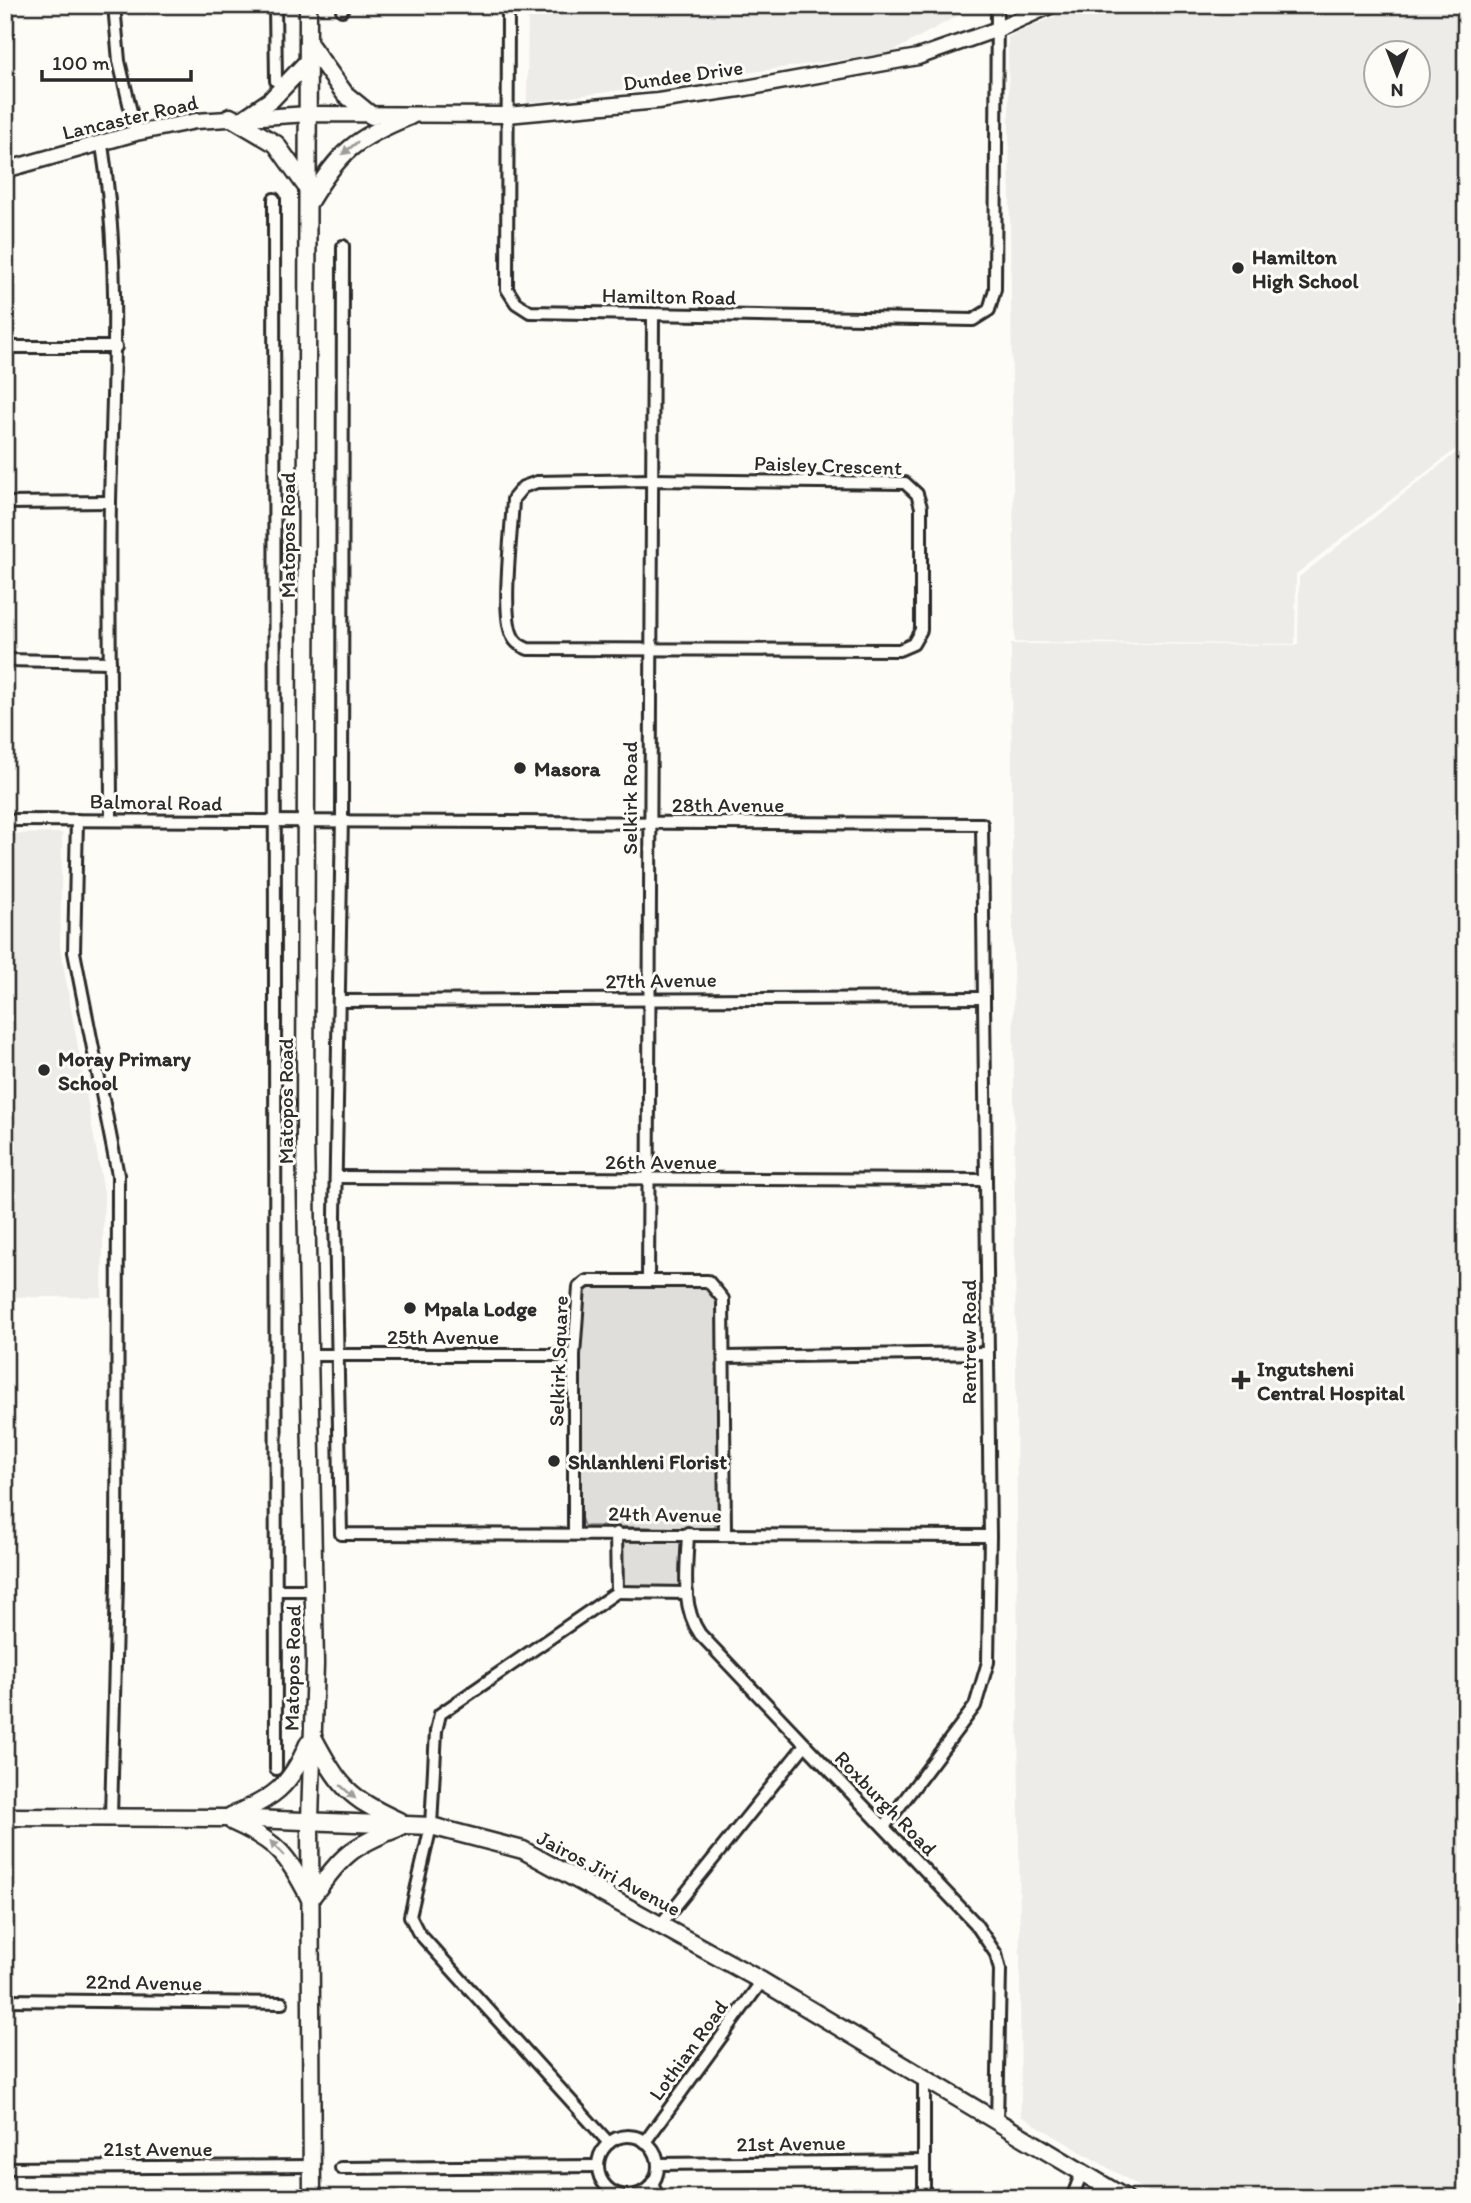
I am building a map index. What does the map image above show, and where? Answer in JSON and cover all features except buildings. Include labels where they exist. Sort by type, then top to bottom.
[{"type":"main road","name":"Matopos Road","points":[[308,5],[306,1218],[315,1590],[310,1820],[312,2198]]},
{"type":"main road","points":[[372,116],[345,94],[309,52],[271,100],[238,117],[276,144],[308,197],[342,153],[361,138],[410,116]]},
{"type":"main road","points":[[225,1818],[278,1793],[300,1763],[312,1735]]},
{"type":"main road","points":[[312,1735],[333,1774],[348,1794],[407,1825]]},
{"type":"main road","name":"Jairos Jiri Avenue","points":[[5,1817],[225,1818],[432,1826],[534,1854],[762,1981],[997,2124],[1125,2198]]},
{"type":"main road","points":[[225,1818],[267,1837],[284,1856],[310,1899],[344,1855],[365,1841],[407,1825]]},
{"type":"street","points":[[114,5],[119,61],[136,133]]},
{"type":"street","points":[[275,5],[276,80]]},
{"type":"street","points":[[507,115],[508,5]]},
{"type":"street","points":[[997,5],[998,29]]},
{"type":"street","name":"Dundee Drive","points":[[309,114],[507,115],[658,101],[918,57],[998,29],[1052,5]]},
{"type":"street","name":"Hamilton Road","points":[[507,115],[507,289],[510,296],[530,312],[973,320],[989,310],[995,289],[998,29]]},
{"type":"street","name":"Lancaster Road","points":[[5,170],[102,145],[136,133],[238,117],[309,114]]},
{"type":"street","points":[[102,145],[107,181],[116,347],[110,502],[111,820]]},
{"type":"street","points":[[274,199],[276,1769]]},
{"type":"street","points":[[337,1355],[336,1177],[342,824],[343,246]]},
{"type":"street","name":"Selkirk Road","points":[[648,1281],[651,999],[648,823],[653,315]]},
{"type":"street","points":[[5,346],[116,347]]},
{"type":"street","points":[[649,650],[528,649],[513,638],[508,619],[513,499],[517,493],[537,482],[651,480]]},
{"type":"street","name":"Paisley Crescent","points":[[649,650],[900,650],[913,644],[921,629],[921,507],[917,494],[905,483],[651,480]]},
{"type":"street","points":[[5,503],[110,502]]},
{"type":"street","points":[[5,660],[110,662]]},
{"type":"street","name":"Balmoral Road","points":[[5,820],[306,823]]},
{"type":"street","points":[[77,820],[73,937],[76,969],[118,1175],[117,1583],[111,1816]]},
{"type":"street","name":"28th Avenue","points":[[306,823],[982,824]]},
{"type":"street","name":"Rentrew Road","points":[[884,1826],[975,1706],[988,1662],[990,1536],[982,824]]},
{"type":"street","name":"27th Avenue","points":[[339,1001],[984,998]]},
{"type":"street","name":"26th Avenue","points":[[336,1177],[986,1180]]},
{"type":"street","name":"Selkirk Square","points":[[574,1533],[574,1356],[577,1299],[582,1284],[587,1281],[648,1281],[712,1283],[723,1299],[724,1534]]},
{"type":"street","points":[[725,1357],[987,1353]]},
{"type":"street","name":"25th Avenue","points":[[311,1355],[574,1356]]},
{"type":"street","name":"24th Avenue","points":[[337,1355],[341,1534],[990,1536]]},
{"type":"street","points":[[616,1533],[617,1592]]},
{"type":"street","name":"Roxburgh Road","points":[[688,1533],[687,1593],[692,1621],[699,1634],[975,1923],[996,1954],[1000,1970],[997,2124]]},
{"type":"street","points":[[276,1590],[315,1590]]},
{"type":"street","points":[[609,2143],[413,1924],[410,1916],[432,1826],[436,1731],[440,1714],[617,1592],[687,1593]]},
{"type":"street","points":[[660,1924],[804,1746]]},
{"type":"street","name":"Lothian Road","points":[[645,2142],[762,1981]]},
{"type":"street","name":"22nd Avenue","points":[[5,2000],[282,2003]]},
{"type":"street","points":[[924,2079],[924,2198]]},
{"type":"street","points":[[652,2183],[631,2195],[607,2187],[598,2166],[601,2153],[609,2143],[627,2136],[645,2142],[654,2151],[658,2164],[652,2183],[658,2198]]},
{"type":"street","name":"21st Avenue","points":[[658,2164],[924,2161]]},
{"type":"street","name":"21st Avenue","points":[[5,2168],[312,2166]]},
{"type":"street","points":[[341,2168],[598,2166]]},
{"type":"street","points":[[1072,2198],[1082,2172]]},
{"type":"street","points":[[601,2198],[607,2187]]},
{"type":"shaded area","points":[[528,5],[977,5],[890,53],[527,103]]},
{"type":"shaded area","name":"Hamilton High School","points":[[1080,5],[1466,5],[1466,441],[1296,574],[1295,644],[1015,642],[1008,37]]},
{"type":"shaded area","name":"Ingutsheni Central Hospital","points":[[1466,445],[1466,2198],[1159,2198],[1021,2116],[1011,644],[1298,645],[1299,577]]},
{"type":"shaded area","name":"Moray Primary School","points":[[62,833],[60,947],[104,1193],[102,1297],[5,1297],[5,834]]},
{"type":"shaded area","points":[[591,1287],[707,1287],[719,1301],[721,1515],[714,1529],[584,1526],[581,1518],[581,1301],[585,1291]]},
{"type":"shaded area","points":[[621,1537],[683,1538],[682,1589],[620,1588]]},
{"type":"place","name":"Hamilton High School","points":[[1238,268]]},
{"type":"place","name":"Masora","points":[[520,768]]},
{"type":"place","name":"Moray Primary School","points":[[44,1070]]},
{"type":"place","name":"Mpala Lodge","points":[[410,1308]]},
{"type":"place","name":"Ingutsheni Central Hospital","points":[[1241,1380]]},
{"type":"place","name":"Shlanhleni Florist","points":[[554,1461]]}]
